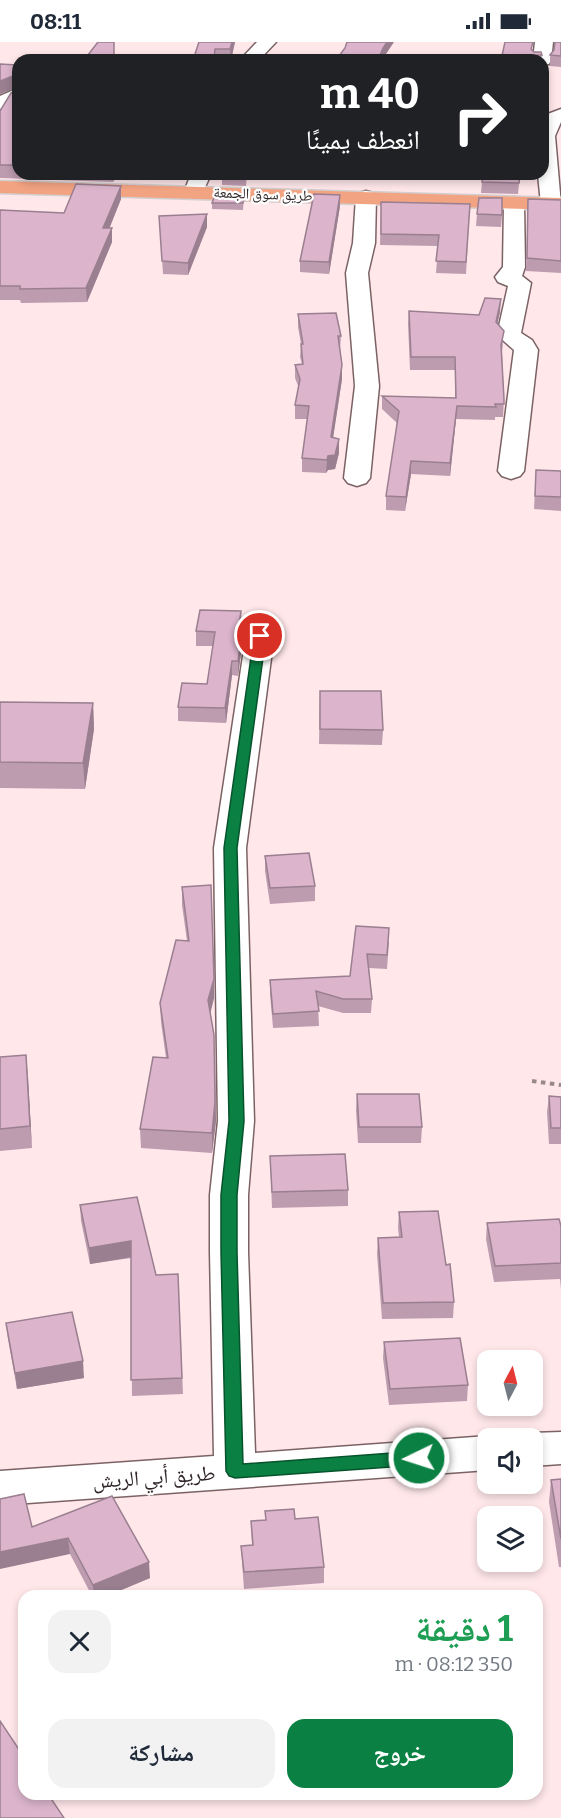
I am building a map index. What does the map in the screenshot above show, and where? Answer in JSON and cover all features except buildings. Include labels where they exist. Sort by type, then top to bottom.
[{"type":"main road","name":"طريق سوق الجمعة","points":[[0,188],[197,183],[366,198],[556,204]]},
{"type":"street","points":[[255,54],[267,42]]},
{"type":"street","points":[[549,125],[552,119],[561,115]]},
{"type":"street","points":[[549,163],[556,204]]},
{"type":"street","points":[[357,478],[367,386],[357,273],[364,243],[366,198]]},
{"type":"street","points":[[511,471],[526,350],[524,345],[509,335],[520,283],[506,277],[512,274],[514,267],[514,203]]},
{"type":"street","points":[[235,1471],[229,1252],[229,1195],[236,1121],[230,848],[260,636]]},
{"type":"street","points":[[543,1449],[561,1448]]},
{"type":"street","name":"طريق أبي الريش","points":[[0,1488],[477,1454]]},
{"type":"path","points":[[532,1082],[561,1085]]},
{"type":"route","points":[[260,636],[230,848],[236,1121],[229,1195],[229,1252],[235,1471],[419,1458]]}]
